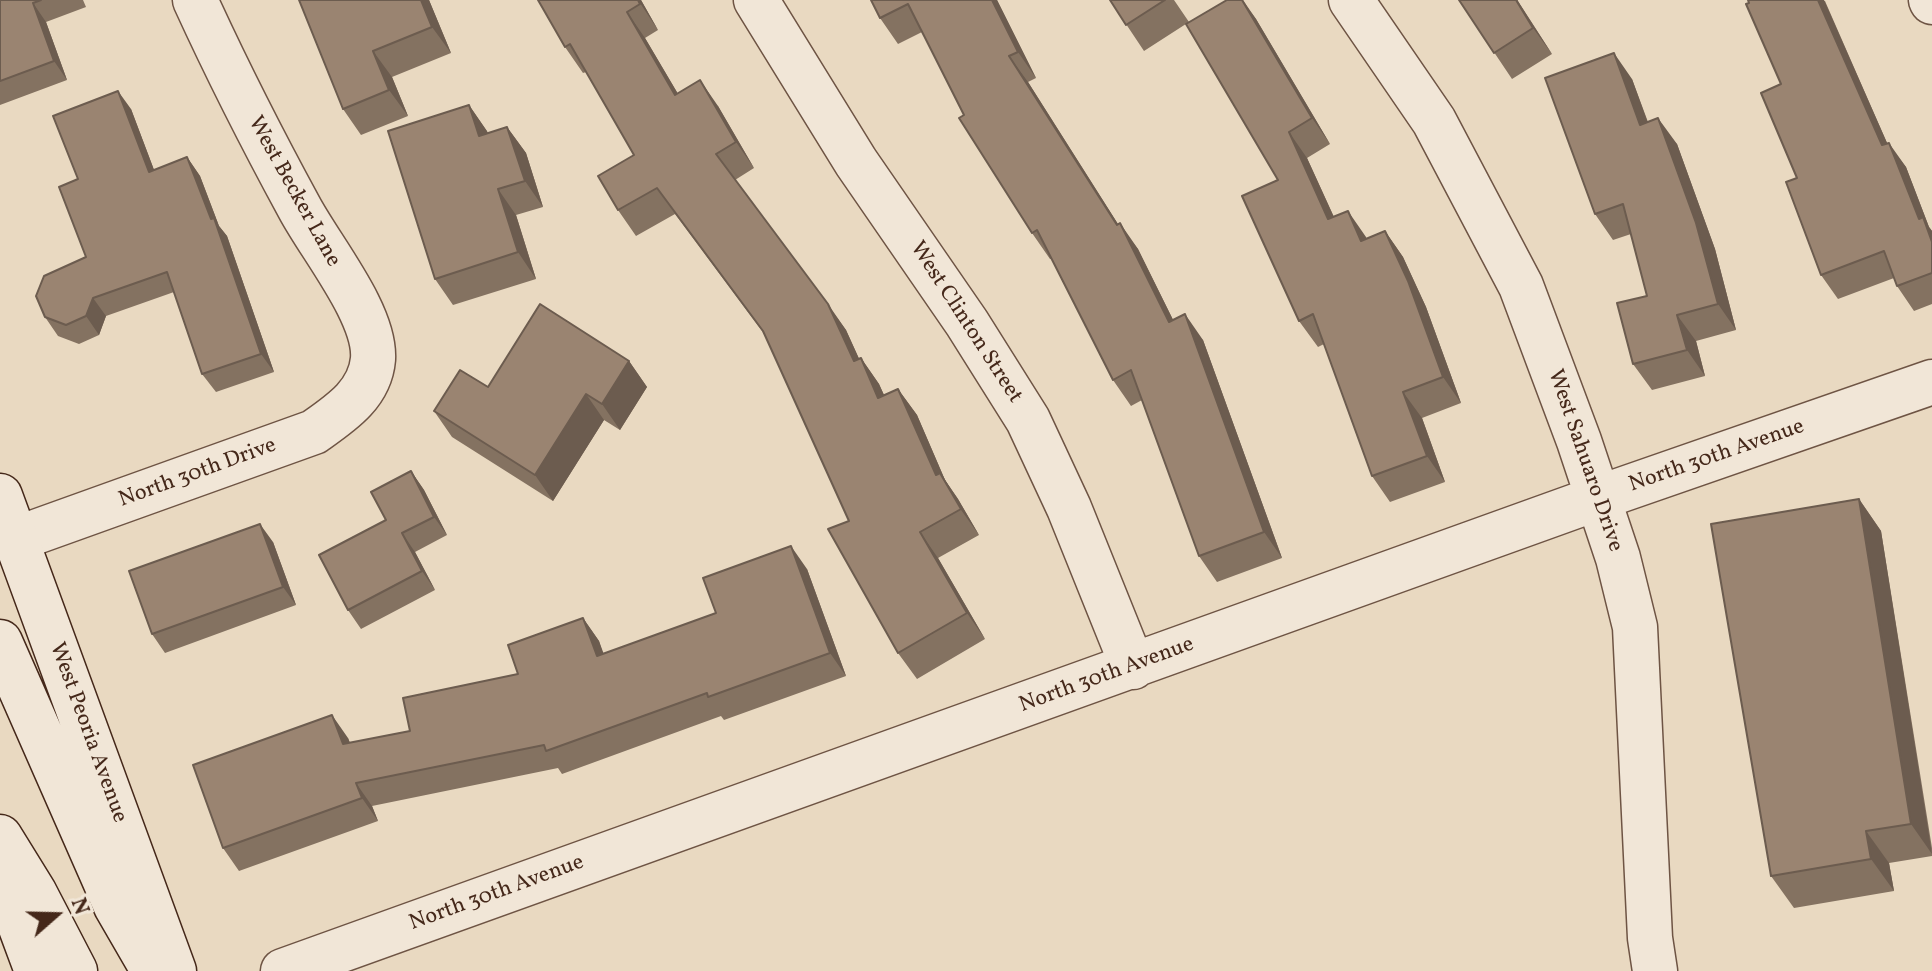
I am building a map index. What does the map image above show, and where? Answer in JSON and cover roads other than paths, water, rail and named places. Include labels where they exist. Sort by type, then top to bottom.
[{"type":"street","name":"West Becker Lane","points":[[195,0],[232,81],[300,211],[355,300],[369,330],[373,358],[366,387]]},
{"type":"street","name":"West Clinton Street","points":[[756,0],[856,162],[967,323],[1028,420],[1069,508],[1133,667]]},
{"type":"street","name":"West Sahuaro Drive","points":[[1351,0],[1434,121],[1521,286],[1618,558],[1635,627],[1650,938],[1655,971]]},
{"type":"street","name":"North 30th Avenue","points":[[283,971],[1598,498],[1932,382]]},
{"type":"street","name":"North 30th Drive","points":[[16,539],[314,432],[342,413],[366,387]]},
{"type":"street","name":"West Peoria Avenue","points":[[0,496],[174,971]]},
{"type":"street","points":[[0,642],[116,906],[156,971]]},
{"type":"street","points":[[0,837],[34,892],[75,971]]},
{"type":"street","points":[[0,872],[37,971]]}]
